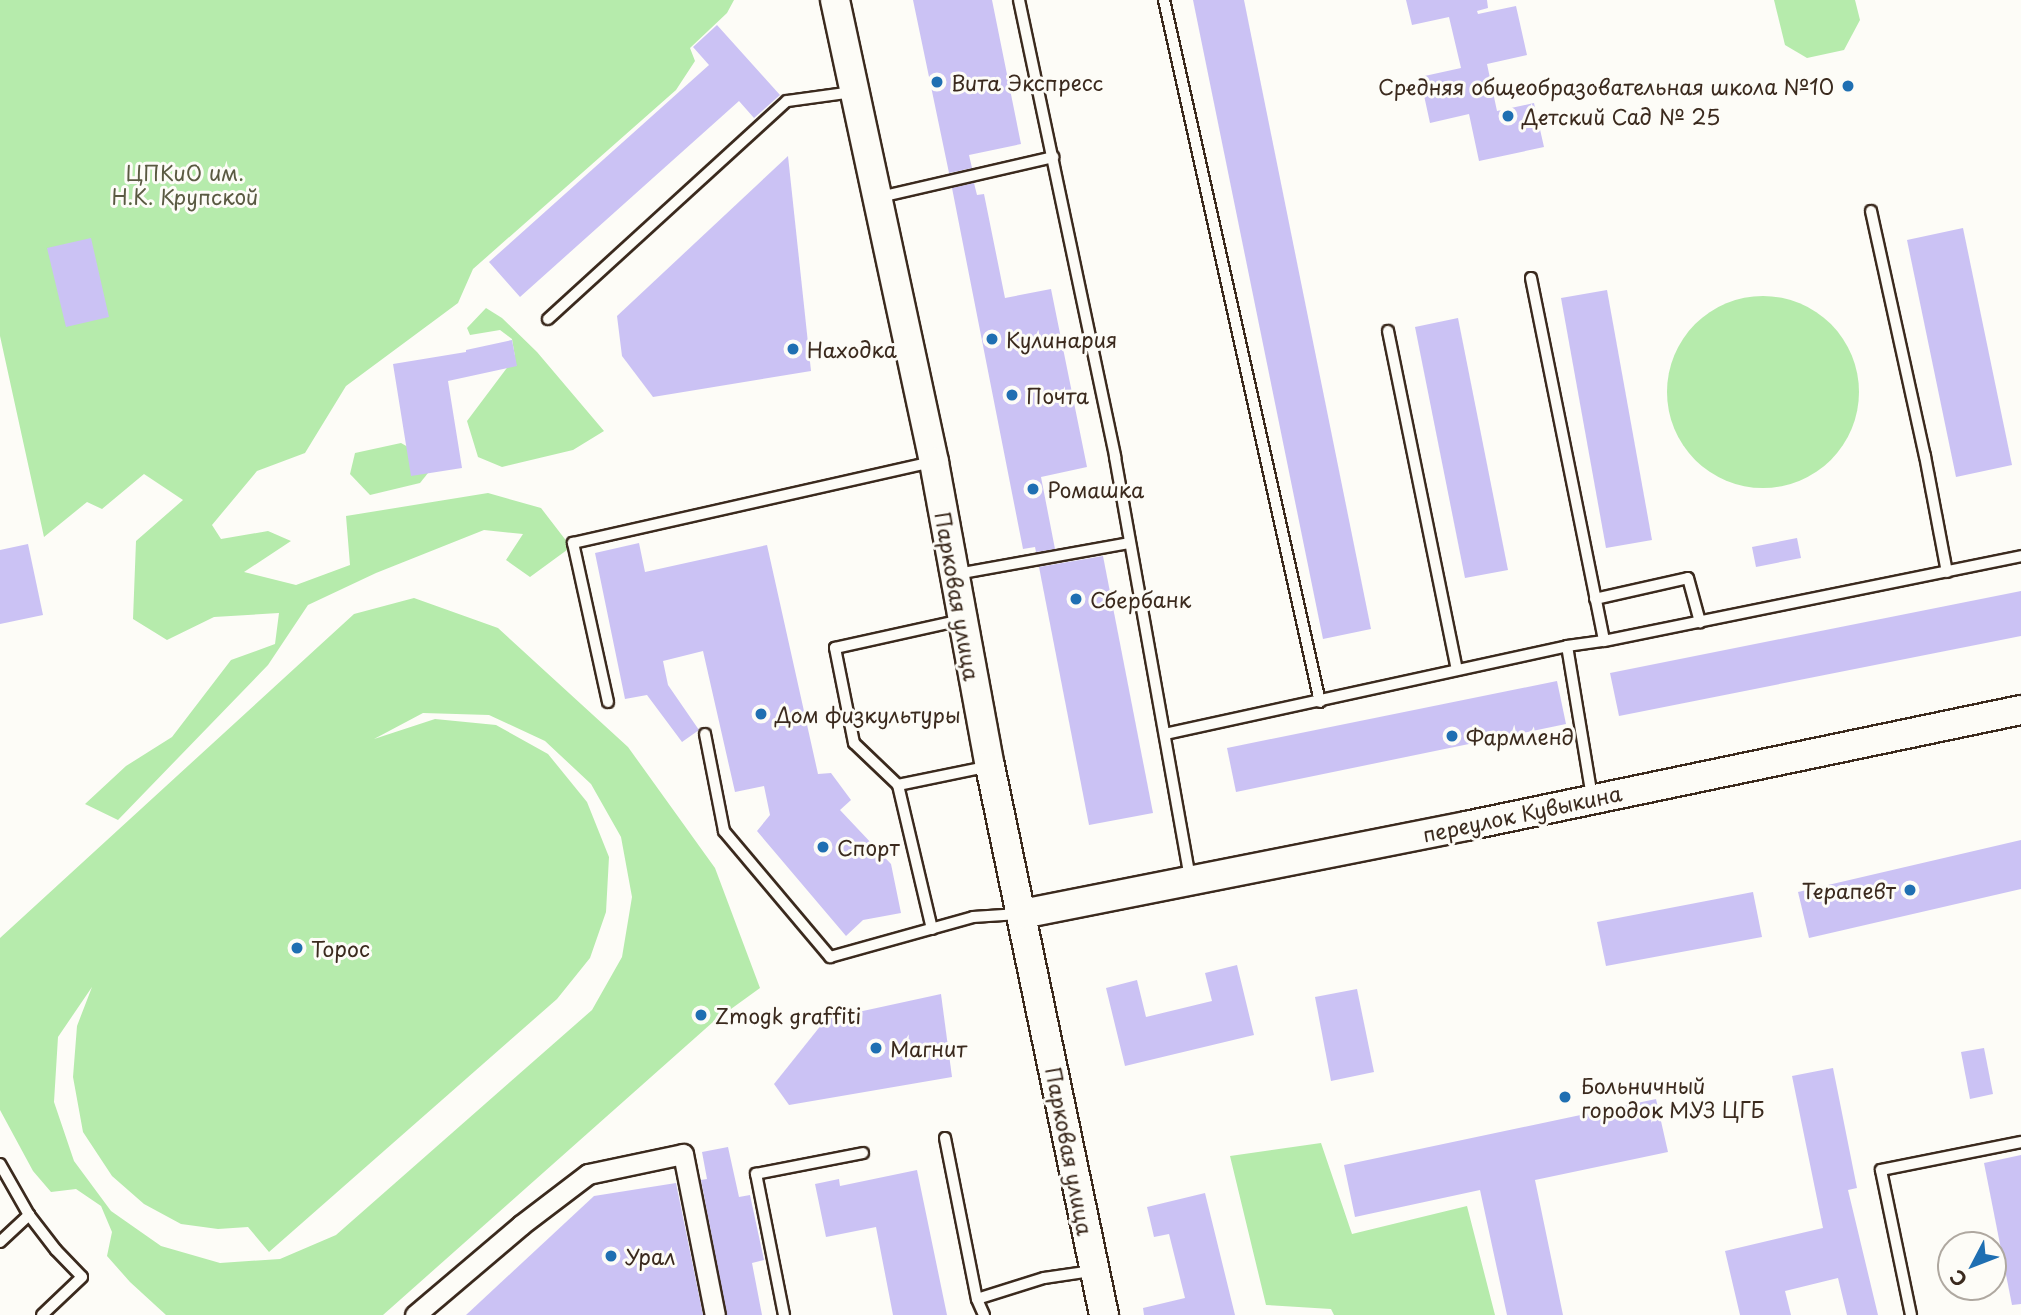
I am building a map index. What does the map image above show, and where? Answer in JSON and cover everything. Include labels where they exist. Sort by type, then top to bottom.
[{"type":"main road","name":"Парковая улица","points":[[835,0],[934,462],[990,766],[1104,1315]]},
{"type":"main road","name":"переулок Кувыкина","points":[[1022,914],[2021,710]]},
{"type":"street","points":[[415,1315],[521,1224],[588,1174],[683,1154],[715,1315]]},
{"type":"lane","points":[[1019,0],[1115,457],[1191,880]]},
{"type":"lane","points":[[1164,0],[1320,702]]},
{"type":"lane","points":[[548,319],[787,101],[854,92]]},
{"type":"lane","points":[[878,198],[1053,157]]},
{"type":"lane","points":[[1871,211],[1929,475],[1947,572]]},
{"type":"lane","points":[[1531,278],[1604,641]]},
{"type":"lane","points":[[1388,331],[1457,669]]},
{"type":"lane","points":[[608,702],[573,543],[934,462]]},
{"type":"lane","points":[[953,575],[1129,543]]},
{"type":"lane","points":[[1165,734],[1567,646],[1700,622],[2021,556]]},
{"type":"lane","points":[[1595,600],[1688,578],[1700,622]]},
{"type":"lane","points":[[932,929],[898,785],[854,743],[835,648],[961,620]]},
{"type":"lane","points":[[1567,646],[1592,798]]},
{"type":"lane","points":[[705,734],[724,831],[830,957],[973,918],[1022,914]]},
{"type":"lane","points":[[898,785],[990,766]]},
{"type":"lane","points":[[945,1138],[978,1299],[984,1315]]},
{"type":"lane","points":[[1911,1315],[1881,1170],[2021,1142]]},
{"type":"lane","points":[[784,1315],[756,1174],[863,1153]]},
{"type":"lane","points":[[0,1164],[29,1215],[56,1251],[82,1276],[42,1315]]},
{"type":"lane","points":[[0,1242],[29,1215]]},
{"type":"lane","points":[[978,1299],[1044,1278],[1094,1271]]},
{"type":"green space","name":"ЦПКиО им. Н.К. Крупской","points":[[0,0],[734,0],[727,13],[690,48],[695,61],[676,90],[473,269],[458,303],[346,386],[305,453],[257,471],[212,525],[221,539],[268,531],[291,541],[244,572],[296,585],[350,565],[346,516],[488,493],[541,508],[571,547],[530,577],[506,560],[523,534],[484,530],[376,573],[308,605],[268,665],[118,820],[85,804],[126,766],[172,737],[231,660],[275,644],[279,613],[214,617],[167,640],[133,619],[136,541],[183,500],[144,474],[102,509],[87,502],[44,537],[0,336]]},
{"type":"green space","points":[[1774,0],[1855,0],[1860,20],[1844,50],[1807,58],[1785,45]]},
{"type":"green space","points":[[1763,296],[1800,303],[1831,324],[1852,355],[1859,392],[1852,429],[1831,460],[1800,481],[1763,488],[1726,481],[1695,460],[1674,429],[1667,392],[1674,355],[1695,324],[1726,303]]},
{"type":"green space","points":[[486,308],[502,318],[537,352],[604,431],[573,450],[502,467],[478,457],[467,421],[515,357],[512,339],[500,330],[470,335],[467,328]]},
{"type":"green space","points":[[401,443],[436,463],[420,483],[370,495],[350,474],[355,453]]},
{"type":"green space","name":"Торос","points":[[414,598],[498,628],[628,747],[715,868],[760,988],[713,1022],[383,1315],[166,1315],[130,1282],[107,1256],[112,1232],[101,1206],[76,1189],[51,1192],[33,1171],[0,1110],[0,938],[354,614]],"holes":[[[423,713],[489,715],[545,741],[591,784],[621,837],[632,897],[622,957],[592,1010],[336,1235],[280,1259],[220,1263],[161,1246],[111,1211],[74,1161],[54,1102],[58,1037],[92,987],[77,1026],[73,1077],[83,1132],[112,1176],[144,1204],[181,1224],[218,1229],[248,1227],[269,1252],[557,999],[590,958],[606,912],[609,857],[587,802],[548,754],[496,725],[435,719],[374,739]]]},
{"type":"green space","points":[[1321,1143],[1352,1234],[1467,1206],[1495,1315],[1334,1315],[1331,1309],[1266,1305],[1230,1156]]},
{"type":"building","points":[[913,0],[992,0],[1021,144],[969,155],[972,168],[949,173]]},
{"type":"building","points":[[1193,0],[1244,0],[1371,629],[1323,639]]},
{"type":"building","points":[[1406,0],[1487,0],[1488,8],[1477,11],[1478,14],[1516,6],[1527,55],[1487,64],[1497,111],[1534,103],[1544,147],[1479,161],[1469,114],[1430,123],[1420,77],[1461,68],[1449,17],[1412,25]]},
{"type":"building","points":[[717,25],[780,95],[754,118],[739,101],[520,297],[489,262],[709,65],[693,47]]},
{"type":"building","points":[[788,156],[811,371],[653,397],[622,356],[617,316]]},
{"type":"building","points":[[974,183],[977,195],[984,194],[1005,298],[1051,289],[1087,467],[1041,477],[1055,549],[1036,552],[1035,547],[1023,549],[952,188]]},
{"type":"building","points":[[1963,228],[2012,465],[1956,477],[1907,240]]},
{"type":"building","points":[[91,238],[109,317],[66,327],[47,248]]},
{"type":"building","points":[[1607,290],[1652,540],[1606,548],[1561,298]]},
{"type":"building","points":[[1458,318],[1508,570],[1465,578],[1415,327]]},
{"type":"building","points":[[512,340],[517,366],[448,381],[462,468],[411,476],[393,364],[466,352]]},
{"type":"building","points":[[1797,538],[1801,558],[1756,567],[1752,547]]},
{"type":"building","points":[[639,543],[645,572],[767,545],[818,774],[831,773],[851,800],[840,810],[891,864],[901,913],[863,920],[846,936],[757,831],[770,815],[764,786],[735,792],[703,651],[663,661],[668,685],[699,730],[682,742],[647,695],[625,699],[595,553]]},
{"type":"building","points":[[28,544],[43,615],[0,624],[0,550]]},
{"type":"building","points":[[1103,556],[1153,813],[1089,825],[1039,567]]},
{"type":"building","points":[[2021,591],[2021,636],[1619,716],[1610,673]]},
{"type":"building","points":[[1557,681],[1566,724],[1236,792],[1227,748]]},
{"type":"building","name":"Терапевт","points":[[2021,840],[2021,889],[1809,938],[1798,892]]},
{"type":"building","points":[[1753,892],[1762,937],[1606,966],[1597,922]]},
{"type":"building","points":[[1237,965],[1254,1035],[1125,1066],[1106,988],[1137,980],[1146,1017],[1212,1001],[1205,973]]},
{"type":"building","points":[[1357,989],[1374,1072],[1331,1081],[1315,997]]},
{"type":"building","name":"Магнит","points":[[941,994],[952,1077],[789,1105],[774,1084],[826,1019]]},
{"type":"building","points":[[1984,1048],[1993,1094],[1970,1099],[1961,1052]]},
{"type":"building","points":[[1833,1068],[1857,1188],[1848,1190],[1878,1315],[1847,1315],[1838,1278],[1785,1291],[1791,1315],[1740,1315],[1725,1251],[1823,1228],[1792,1076]]},
{"type":"building","points":[[1656,1099],[1668,1152],[1535,1180],[1563,1315],[1507,1315],[1480,1190],[1355,1217],[1344,1165]]},
{"type":"building","points":[[728,1147],[739,1197],[750,1195],[764,1260],[752,1263],[762,1315],[727,1315],[701,1180],[707,1179],[702,1152]]},
{"type":"building","points":[[2021,1155],[2021,1304],[2012,1305],[2007,1280],[2007,1231],[1997,1231],[1984,1163]]},
{"type":"building","points":[[917,1170],[947,1315],[893,1315],[876,1227],[826,1237],[815,1184],[839,1179],[840,1186]]},
{"type":"building","name":"Урал","points":[[676,1183],[703,1315],[466,1315],[594,1196]]},
{"type":"building","points":[[1205,1193],[1235,1315],[1144,1315],[1143,1308],[1185,1298],[1169,1234],[1154,1237],[1147,1207]]},
{"type":"place","name":"Вита Экспресс","points":[[937,82]]},
{"type":"place","name":"Средняя общеобразовательная школа №10","points":[[1848,86]]},
{"type":"place","name":"Детский Сад № 25","points":[[1508,116]]},
{"type":"place","name":"Кулинария","points":[[992,339]]},
{"type":"place","name":"Находка","points":[[793,349]]},
{"type":"place","name":"Почта","points":[[1012,395]]},
{"type":"place","name":"Ромашка","points":[[1033,489]]},
{"type":"place","name":"Сбербанк","points":[[1076,599]]},
{"type":"place","name":"Дом физкультуры","points":[[761,714]]},
{"type":"place","name":"Фармленд","points":[[1452,736]]},
{"type":"place","name":"Спорт","points":[[823,847]]},
{"type":"place","name":"Терапевт","points":[[1910,890]]},
{"type":"place","name":"Торос","points":[[297,948]]},
{"type":"place","name":"Zmogk graffiti","points":[[701,1015]]},
{"type":"place","name":"Магнит","points":[[876,1048]]},
{"type":"place","name":"Больничный городок МУЗ ЦГБ","points":[[1565,1097]]},
{"type":"place","name":"Урал","points":[[611,1256]]}]
